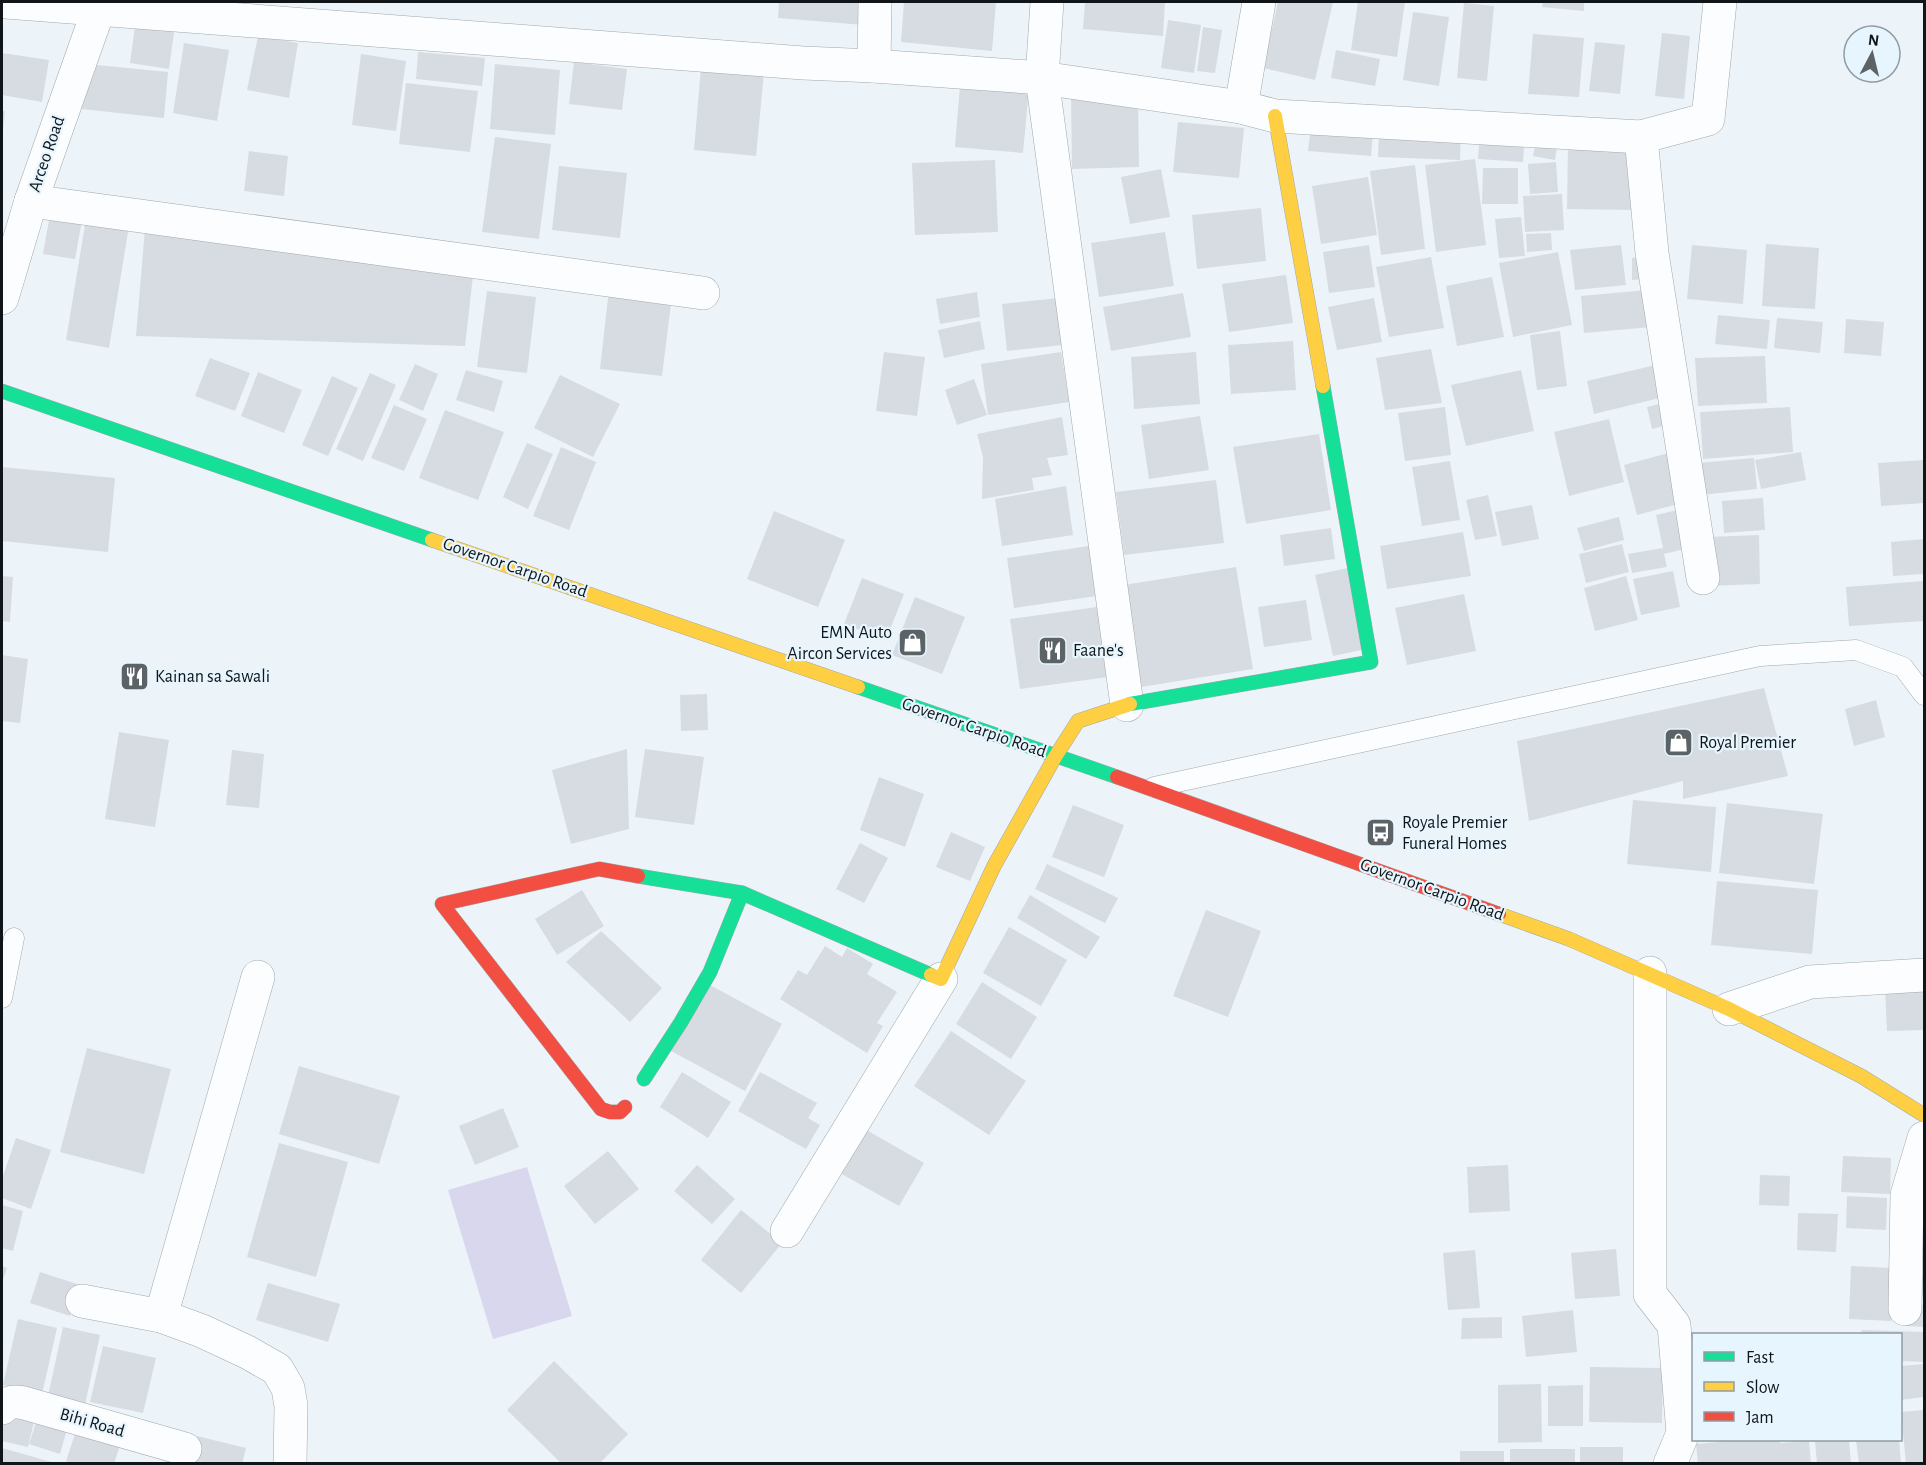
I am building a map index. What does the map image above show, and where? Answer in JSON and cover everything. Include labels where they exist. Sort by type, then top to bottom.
[{"type":"street","points":[[874,66],[875,2]]},
{"type":"street","points":[[1047,2],[1042,78],[1127,705]]},
{"type":"street","points":[[1241,107],[1259,2]]},
{"type":"street","points":[[6,3],[803,63],[1042,78],[1241,107],[1275,116],[1641,137],[1708,119],[1720,2]]},
{"type":"street","name":"Arceo Road","points":[[2,298],[31,201],[98,11]]},
{"type":"street","points":[[787,1231],[941,979],[994,866],[1055,756],[1078,721],[1127,705],[1371,662],[1275,116]]},
{"type":"street","points":[[1641,137],[1652,252],[1704,578]]},
{"type":"street","points":[[31,201],[703,293]]},
{"type":"street","name":"Governor Carpio Road","points":[[2,391],[190,454],[1149,788],[1569,939],[1729,1009],[1861,1076],[1924,1115]]},
{"type":"street","points":[[625,1107],[620,1112],[601,1109],[442,904],[600,869],[742,893],[941,979]]},
{"type":"street","points":[[644,1079],[710,972],[742,893]]},
{"type":"street","points":[[1650,973],[1650,1294],[1674,1325],[1683,1433],[1670,1464]]},
{"type":"street","points":[[1729,1009],[1810,982],[1924,975]]},
{"type":"street","points":[[161,1316],[258,977]]},
{"type":"street","points":[[1905,1309],[1907,1195],[1924,1138]]},
{"type":"street","points":[[82,1300],[161,1316],[202,1331],[277,1369],[288,1388],[291,1406],[290,1464]]},
{"type":"street","name":"Bihi Road","points":[[2,1408],[14,1401],[24,1403],[185,1449]]},
{"type":"lane","points":[[1149,788],[1760,656],[1856,650],[1903,667],[1924,695]]},
{"type":"lane","points":[[2,998],[14,938]]},
{"type":"shaded area","points":[[527,1167],[572,1316],[493,1339],[448,1190]]},
{"type":"building","points":[[779,2],[866,2],[864,25],[778,18]]},
{"type":"building","points":[[904,2],[996,2],[992,51],[901,42]]},
{"type":"building","points":[[1085,2],[1165,2],[1163,36],[1083,29]]},
{"type":"building","points":[[1278,2],[1333,2],[1315,80],[1263,68]]},
{"type":"building","points":[[1358,2],[1405,2],[1397,57],[1351,50]]},
{"type":"building","points":[[1543,2],[1584,2],[1584,11],[1542,7]]},
{"type":"building","points":[[1464,3],[1494,6],[1487,81],[1457,78]]},
{"type":"building","points":[[1413,12],[1449,17],[1439,86],[1403,80]]},
{"type":"building","points":[[136,19],[175,25],[169,69],[130,63]]},
{"type":"building","points":[[1168,20],[1201,25],[1194,73],[1161,68]]},
{"type":"building","points":[[1203,27],[1222,30],[1215,73],[1197,71]]},
{"type":"building","points":[[1662,33],[1690,36],[1684,99],[1655,96]]},
{"type":"building","points":[[1533,34],[1584,38],[1579,97],[1528,94]]},
{"type":"building","points":[[258,36],[298,43],[289,98],[247,90]]},
{"type":"building","points":[[1595,42],[1625,45],[1620,94],[1589,91]]},
{"type":"building","points":[[184,43],[229,50],[217,121],[173,113]]},
{"type":"building","points":[[1336,50],[1380,59],[1375,86],[1331,78]]},
{"type":"building","points":[[418,52],[485,58],[482,86],[416,79]]},
{"type":"building","points":[[2,53],[49,60],[42,102],[2,95]]},
{"type":"building","points":[[361,54],[406,61],[396,131],[352,125]]},
{"type":"building","points":[[574,62],[627,69],[622,110],[569,104]]},
{"type":"building","points":[[87,64],[168,72],[164,118],[82,109]]},
{"type":"building","points":[[495,64],[560,70],[555,135],[490,129]]},
{"type":"building","points":[[701,67],[764,72],[756,156],[694,150]]},
{"type":"building","points":[[961,73],[1030,78],[1023,153],[955,147]]},
{"type":"building","points":[[406,83],[478,91],[470,152],[399,144]]},
{"type":"building","points":[[1138,95],[1139,167],[1072,169],[1071,96]]},
{"type":"building","points":[[2,111],[5,111],[3,131],[2,131]]},
{"type":"building","points":[[1178,122],[1244,128],[1239,178],[1173,172]]},
{"type":"building","points":[[1311,126],[1373,131],[1371,156],[1308,151]]},
{"type":"building","points":[[1379,126],[1461,128],[1460,160],[1378,157]]},
{"type":"building","points":[[1480,131],[1525,133],[1523,162],[1478,159]]},
{"type":"building","points":[[1538,132],[1559,136],[1555,160],[1533,156]]},
{"type":"building","points":[[495,137],[551,144],[539,239],[482,232]]},
{"type":"building","points":[[1568,145],[1639,147],[1638,210],[1567,209]]},
{"type":"building","points":[[249,151],[288,156],[284,196],[244,191]]},
{"type":"building","points":[[1475,159],[1486,245],[1436,252],[1425,165]]},
{"type":"building","points":[[995,160],[998,232],[915,235],[912,163]]},
{"type":"building","points":[[1556,162],[1558,192],[1530,194],[1528,164]]},
{"type":"building","points":[[1415,165],[1425,249],[1381,255],[1370,171]]},
{"type":"building","points":[[559,166],[627,173],[620,238],[552,230]]},
{"type":"building","points":[[1483,168],[1518,168],[1518,204],[1482,204]]},
{"type":"building","points":[[1161,169],[1170,217],[1130,224],[1121,177]]},
{"type":"building","points":[[1368,177],[1377,235],[1321,244],[1312,186]]},
{"type":"building","points":[[1562,194],[1564,230],[1525,232],[1523,196]]},
{"type":"building","points":[[1261,208],[1266,261],[1197,269],[1192,215]]},
{"type":"building","points":[[51,209],[83,215],[75,259],[43,254]]},
{"type":"building","points":[[87,213],[130,220],[109,348],[66,340]]},
{"type":"building","points":[[1521,217],[1525,256],[1499,258],[1495,219]]},
{"type":"building","points":[[145,229],[474,267],[465,346],[136,336]]},
{"type":"building","points":[[1165,232],[1174,286],[1099,297],[1091,243]]},
{"type":"building","points":[[1551,233],[1552,250],[1527,252],[1526,234]]},
{"type":"building","points":[[1766,244],[1819,248],[1815,309],[1762,306]]},
{"type":"building","points":[[1369,245],[1375,287],[1329,293],[1323,252]]},
{"type":"building","points":[[1621,245],[1626,285],[1575,290],[1570,250]]},
{"type":"building","points":[[1692,245],[1747,250],[1743,304],[1687,299]]},
{"type":"building","points":[[1558,252],[1572,325],[1513,337],[1499,263]]},
{"type":"building","points":[[1431,257],[1444,328],[1389,337],[1376,267]]},
{"type":"building","points":[[1647,257],[1648,279],[1632,280],[1632,258]]},
{"type":"building","points":[[1286,275],[1293,323],[1229,332],[1222,284]]},
{"type":"building","points":[[1492,277],[1504,337],[1457,346],[1446,286]]},
{"type":"building","points":[[609,289],[672,296],[662,376],[600,369]]},
{"type":"building","points":[[1647,290],[1651,327],[1584,333],[1581,296]]},
{"type":"building","points":[[487,291],[536,297],[527,373],[477,367]]},
{"type":"building","points":[[977,292],[980,317],[940,324],[936,299]]},
{"type":"building","points":[[1183,293],[1191,337],[1111,351],[1103,307]]},
{"type":"building","points":[[1058,298],[1063,345],[1007,351],[1002,304]]},
{"type":"building","points":[[1374,298],[1382,342],[1337,350],[1328,307]]},
{"type":"building","points":[[1718,315],[1770,320],[1767,349],[1715,344]]},
{"type":"building","points":[[1777,318],[1823,322],[1820,353],[1774,348]]},
{"type":"building","points":[[1846,319],[1884,322],[1881,356],[1844,353]]},
{"type":"building","points":[[980,321],[985,349],[944,358],[938,330]]},
{"type":"building","points":[[1560,331],[1567,386],[1537,390],[1530,335]]},
{"type":"building","points":[[1293,341],[1296,390],[1231,394],[1228,345]]},
{"type":"building","points":[[1431,349],[1442,403],[1385,410],[1376,358]]},
{"type":"building","points":[[884,352],[925,357],[917,416],[876,411]]},
{"type":"building","points":[[1061,352],[1069,402],[988,415],[981,364]]},
{"type":"building","points":[[1196,352],[1200,404],[1134,409],[1131,357]]},
{"type":"building","points":[[1765,356],[1767,403],[1698,406],[1695,358]]},
{"type":"building","points":[[210,358],[250,373],[235,411],[195,396]]},
{"type":"building","points":[[415,364],[438,374],[423,411],[399,400]]},
{"type":"building","points":[[1660,364],[1668,396],[1594,414],[1587,381]]},
{"type":"building","points":[[466,370],[503,381],[494,412],[456,400]]},
{"type":"building","points":[[1521,370],[1534,431],[1466,446],[1451,385]]},
{"type":"building","points":[[258,372],[302,390],[284,433],[241,416]]},
{"type":"building","points":[[370,373],[396,385],[363,461],[336,449]]},
{"type":"building","points":[[560,375],[620,404],[593,457],[534,428]]},
{"type":"building","points":[[332,376],[358,388],[328,456],[302,445]]},
{"type":"building","points":[[974,379],[987,415],[957,425],[945,390]]},
{"type":"building","points":[[1667,402],[1672,424],[1652,429],[1647,407]]},
{"type":"building","points":[[394,405],[427,419],[404,471],[371,458]]},
{"type":"building","points":[[1445,407],[1451,455],[1405,461],[1398,413]]},
{"type":"building","points":[[1790,407],[1793,452],[1703,459],[1700,412]]},
{"type":"building","points":[[445,410],[504,432],[478,500],[419,478]]},
{"type":"building","points":[[1200,416],[1209,470],[1149,479],[1141,425]]},
{"type":"building","points":[[1062,417],[1068,455],[1047,458],[1052,475],[1032,478],[1034,490],[982,499],[983,457],[977,434]]},
{"type":"building","points":[[1609,419],[1624,482],[1569,496],[1554,432]]},
{"type":"building","points":[[1319,434],[1331,510],[1246,524],[1233,447]]},
{"type":"building","points":[[527,443],[553,454],[528,509],[503,497]]},
{"type":"building","points":[[561,447],[596,462],[569,530],[533,516]]},
{"type":"building","points":[[1676,451],[1689,501],[1637,515],[1624,465]]},
{"type":"building","points":[[1801,452],[1806,480],[1761,489],[1755,460]]},
{"type":"building","points":[[1754,458],[1757,489],[1701,495],[1698,463]]},
{"type":"building","points":[[1924,460],[1924,503],[1881,506],[1878,463]]},
{"type":"building","points":[[1450,461],[1460,520],[1422,526],[1412,467]]},
{"type":"building","points":[[2,467],[115,478],[108,552],[2,541]]},
{"type":"building","points":[[1216,480],[1224,543],[1124,555],[1116,492]]},
{"type":"building","points":[[1066,486],[1073,535],[1002,546],[995,499]]},
{"type":"building","points":[[1488,495],[1497,536],[1475,540],[1466,500]]},
{"type":"building","points":[[1763,498],[1765,530],[1724,533],[1722,501]]},
{"type":"building","points":[[1532,505],[1539,539],[1502,546],[1495,512]]},
{"type":"building","points":[[1686,508],[1696,546],[1664,554],[1667,567],[1632,573],[1628,554],[1663,548],[1656,515]]},
{"type":"building","points":[[774,511],[845,540],[818,607],[747,579]]},
{"type":"building","points":[[1619,517],[1624,540],[1584,551],[1577,528]]},
{"type":"building","points":[[1331,528],[1335,559],[1284,566],[1280,535]]},
{"type":"building","points":[[1463,532],[1471,576],[1387,589],[1380,546]]},
{"type":"building","points":[[1759,535],[1760,584],[1708,586],[1707,537]]},
{"type":"building","points":[[1924,539],[1924,574],[1893,576],[1891,542]]},
{"type":"building","points":[[1622,544],[1629,572],[1586,583],[1579,554]]},
{"type":"building","points":[[1095,545],[1103,595],[1014,608],[1007,558]]},
{"type":"building","points":[[1236,567],[1253,669],[1141,687],[1124,585]]},
{"type":"building","points":[[1348,568],[1366,649],[1333,656],[1315,575]]},
{"type":"building","points":[[1673,571],[1680,607],[1641,615],[1633,579]]},
{"type":"building","points":[[2,576],[13,577],[10,622],[2,621]]},
{"type":"building","points":[[1626,576],[1638,620],[1595,631],[1584,588]]},
{"type":"building","points":[[862,578],[904,594],[886,640],[844,624]]},
{"type":"building","points":[[1924,581],[1924,621],[1849,626],[1846,587]]},
{"type":"building","points":[[1464,594],[1476,651],[1407,665],[1395,608]]},
{"type":"building","points":[[915,597],[965,617],[942,674],[892,655]]},
{"type":"building","points":[[1306,600],[1312,640],[1264,647],[1258,607]]},
{"type":"building","points":[[1097,607],[1108,677],[1020,689],[1010,619]]},
{"type":"building","points":[[2,655],[28,659],[20,723],[2,721]]},
{"type":"building","points":[[1764,688],[1788,776],[1683,799],[1683,781],[1529,821],[1517,741]]},
{"type":"building","points":[[707,694],[708,730],[681,731],[680,695]]},
{"type":"building","points":[[1876,700],[1885,737],[1854,746],[1845,709]]},
{"type":"building","points":[[119,732],[169,740],[155,827],[105,819]]},
{"type":"building","points":[[627,749],[629,829],[571,844],[552,770]]},
{"type":"building","points":[[645,749],[704,757],[694,825],[635,817]]},
{"type":"building","points":[[232,750],[264,754],[259,808],[226,805]]},
{"type":"building","points":[[879,777],[924,794],[905,847],[860,830]]},
{"type":"building","points":[[1633,800],[1716,807],[1711,872],[1627,864]]},
{"type":"building","points":[[1727,803],[1823,814],[1814,884],[1719,873]]},
{"type":"building","points":[[1073,805],[1124,825],[1104,877],[1052,857]]},
{"type":"building","points":[[951,832],[985,847],[970,881],[936,867]]},
{"type":"building","points":[[860,843],[888,858],[864,903],[836,889]]},
{"type":"building","points":[[1047,864],[1118,898],[1105,923],[1035,889]]},
{"type":"building","points":[[1717,881],[1818,890],[1812,954],[1711,945]]},
{"type":"building","points":[[582,890],[604,926],[557,955],[535,919]]},
{"type":"building","points":[[1030,895],[1100,937],[1086,959],[1017,918]]},
{"type":"building","points":[[1206,910],[1261,931],[1228,1017],[1173,996]]},
{"type":"building","points":[[1009,927],[1067,960],[1041,1006],[983,973]]},
{"type":"building","points":[[601,931],[662,988],[630,1022],[566,962]]},
{"type":"building","points":[[825,946],[842,957],[847,948],[873,964],[867,974],[897,992],[877,1023],[883,1026],[867,1053],[780,999],[798,970],[807,975]]},
{"type":"building","points":[[982,982],[1037,1017],[1011,1059],[956,1024]]},
{"type":"building","points":[[708,984],[782,1024],[745,1091],[671,1051]]},
{"type":"building","points":[[1924,986],[1924,1030],[1887,1031],[1885,987]]},
{"type":"building","points":[[951,1031],[1026,1081],[989,1135],[914,1086]]},
{"type":"building","points":[[87,1048],[171,1069],[144,1174],[60,1152]]},
{"type":"building","points":[[299,1066],[400,1096],[379,1164],[279,1134]]},
{"type":"building","points":[[682,1072],[731,1102],[708,1138],[660,1107]]},
{"type":"building","points":[[760,1072],[817,1103],[808,1118],[820,1125],[806,1149],[738,1111]]},
{"type":"building","points":[[503,1108],[519,1147],[475,1165],[459,1126]]},
{"type":"building","points":[[863,1128],[924,1163],[899,1206],[838,1172]]},
{"type":"building","points":[[16,1138],[51,1150],[31,1209],[2,1198],[2,1179]]},
{"type":"building","points":[[279,1143],[348,1162],[316,1277],[247,1257]]},
{"type":"building","points":[[608,1151],[639,1189],[595,1224],[564,1186]]},
{"type":"building","points":[[1843,1156],[1891,1158],[1890,1194],[1841,1192]]},
{"type":"building","points":[[697,1165],[735,1199],[712,1224],[674,1191]]},
{"type":"building","points":[[1508,1165],[1510,1211],[1469,1213],[1467,1167]]},
{"type":"building","points":[[1760,1175],[1790,1176],[1789,1206],[1759,1205]]},
{"type":"building","points":[[1847,1196],[1887,1198],[1886,1230],[1846,1228]]},
{"type":"building","points":[[2,1205],[23,1211],[13,1251],[2,1248]]},
{"type":"building","points":[[741,1210],[782,1243],[741,1293],[701,1260]]},
{"type":"building","points":[[1798,1213],[1838,1214],[1836,1252],[1797,1250]]},
{"type":"building","points":[[1616,1249],[1620,1296],[1575,1299],[1571,1253]]},
{"type":"building","points":[[1475,1250],[1480,1308],[1448,1310],[1443,1253]]},
{"type":"building","points":[[2,1266],[7,1268],[2,1283]]},
{"type":"building","points":[[1851,1266],[1894,1268],[1891,1321],[1849,1319]]},
{"type":"building","points":[[40,1272],[80,1285],[70,1316],[30,1303]]},
{"type":"building","points":[[1910,1276],[1924,1277],[1924,1297],[1909,1296]]},
{"type":"building","points":[[268,1283],[340,1304],[328,1342],[256,1320]]},
{"type":"building","points":[[1909,1304],[1924,1305],[1924,1327],[1908,1326]]},
{"type":"building","points":[[1573,1310],[1577,1352],[1526,1357],[1522,1316]]},
{"type":"building","points":[[1502,1317],[1502,1338],[1461,1339],[1462,1318]]},
{"type":"building","points":[[18,1319],[57,1328],[42,1394],[3,1385]]},
{"type":"building","points":[[63,1327],[100,1335],[85,1405],[48,1396]]},
{"type":"building","points":[[1862,1330],[1924,1332],[1924,1362],[1902,1361],[1902,1333],[1861,1333]]},
{"type":"building","points":[[103,1346],[156,1358],[143,1413],[90,1402]]},
{"type":"building","points":[[554,1361],[628,1434],[599,1464],[562,1464],[507,1410]]},
{"type":"building","points":[[1924,1364],[1924,1397],[1902,1400],[1902,1366]]},
{"type":"building","points":[[1590,1367],[1663,1368],[1662,1423],[1589,1422]]},
{"type":"building","points":[[1541,1384],[1542,1442],[1498,1443],[1498,1385]]},
{"type":"building","points":[[1583,1385],[1583,1426],[1548,1426],[1548,1386]]},
{"type":"building","points":[[8,1406],[36,1413],[28,1447],[2,1441]]},
{"type":"building","points":[[1924,1410],[1924,1464],[1906,1464],[1902,1412]]},
{"type":"building","points":[[39,1413],[69,1422],[60,1454],[29,1444]]},
{"type":"building","points":[[76,1431],[120,1445],[114,1464],[73,1464],[66,1461]]},
{"type":"building","points":[[197,1436],[246,1448],[242,1464],[190,1464]]},
{"type":"building","points":[[1728,1441],[1779,1441],[1780,1443],[1809,1441],[1811,1464],[1698,1464],[1696,1444]]},
{"type":"building","points":[[1815,1441],[1849,1441],[1851,1464],[1817,1464]]},
{"type":"building","points":[[1856,1441],[1899,1441],[1901,1464],[1859,1464]]},
{"type":"building","points":[[1580,1447],[1623,1447],[1623,1464],[1580,1464]]},
{"type":"building","points":[[2,1448],[55,1463],[55,1464],[2,1464]]},
{"type":"building","points":[[1510,1449],[1575,1449],[1575,1464],[1510,1464]]},
{"type":"building","points":[[1460,1451],[1504,1451],[1504,1464],[1460,1464]]},
{"type":"traffic: fast","points":[[1130,704],[1371,662],[1323,386]]},
{"type":"traffic: fast","points":[[2,391],[432,540]]},
{"type":"traffic: fast","points":[[858,687],[1117,777]]},
{"type":"traffic: fast","points":[[638,876],[742,893],[931,975]]},
{"type":"traffic: fast","points":[[644,1079],[710,972],[742,893]]},
{"type":"traffic: slow","points":[[1275,116],[1323,386]]},
{"type":"traffic: slow","points":[[432,540],[858,687]]},
{"type":"traffic: slow","points":[[931,975],[941,979],[994,866],[1055,757],[1078,721],[1130,704]]},
{"type":"traffic: slow","points":[[1499,914],[1569,939],[1729,1009],[1861,1076],[1924,1115]]},
{"type":"traffic: jam","points":[[1117,777],[1499,914]]},
{"type":"traffic: jam","points":[[625,1107],[620,1112],[601,1109],[442,904],[599,869],[638,876]]},
{"type":"place","name":"EMN Auto Aircon Services","points":[[913,643]]},
{"type":"place","name":"Faane's","points":[[1052,651]]},
{"type":"place","name":"Kainan sa Sawali","points":[[134,677]]},
{"type":"place","name":"Royal Premier","points":[[1678,743]]},
{"type":"place","name":"Royale Premier Funeral Homes","points":[[1381,833]]}]
